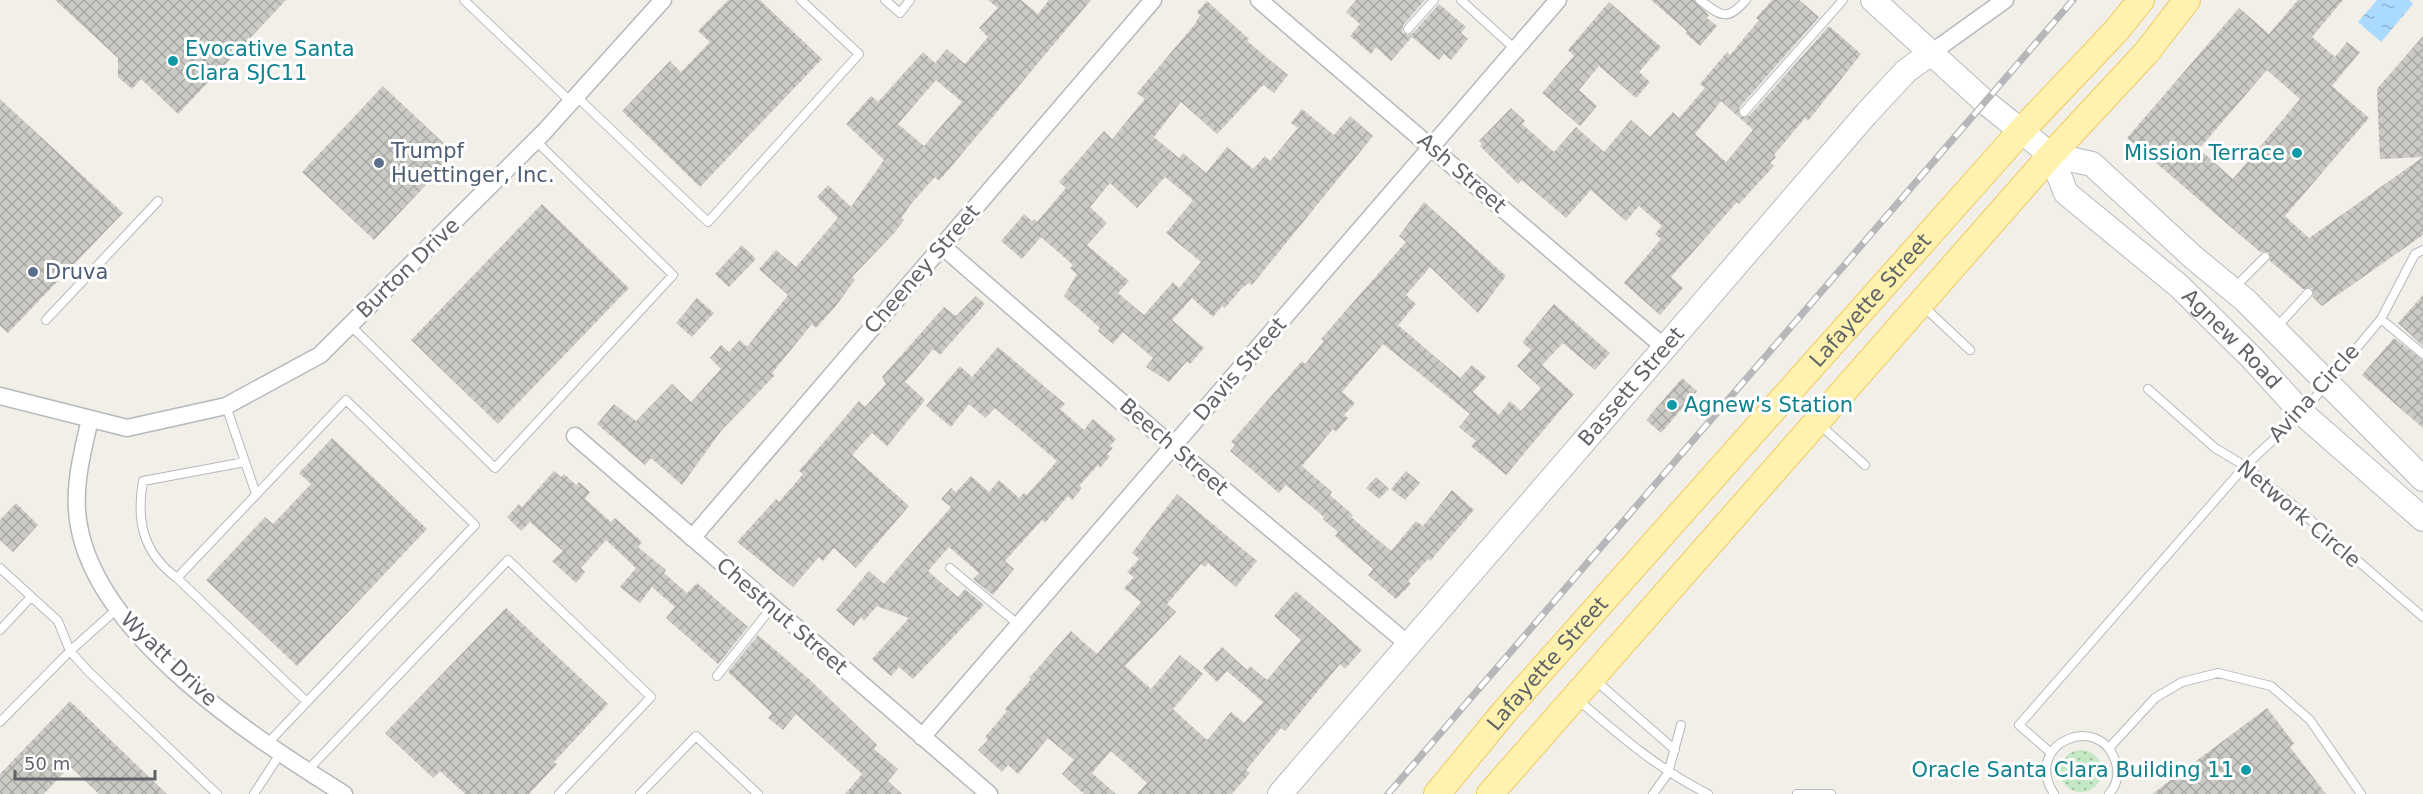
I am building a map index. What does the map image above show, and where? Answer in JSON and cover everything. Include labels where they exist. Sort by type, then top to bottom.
[{"type":"main road","name":"Lafayette Street","points":[[1437,794],[1506,710],[2022,130],[2116,31],[2141,0]]},
{"type":"main road","name":"Lafayette Street","points":[[1490,794],[2051,155],[2146,53],[2187,0]]},
{"type":"street","name":"Burton Drive","points":[[90,419],[127,428],[226,406],[320,355],[446,233],[574,100],[663,0]]},
{"type":"street","name":"Cheeney Street","points":[[692,538],[1153,0]]},
{"type":"street","name":"Ash Street","points":[[1260,0],[1664,347]]},
{"type":"street","name":"Davis Street","points":[[922,738],[1558,0]]},
{"type":"street","name":"Bassett Street","points":[[1280,794],[1867,113],[1906,71],[2005,0]]},
{"type":"street","name":"Agnew Road","points":[[1876,1],[1985,102],[2051,155],[2066,193],[2179,286],[2252,358],[2302,412],[2423,519]]},
{"type":"street","name":"Agnew Road","points":[[2051,155],[2092,164],[2194,258],[2232,289],[2423,479]]},
{"type":"street","name":"Beech Street","points":[[942,246],[1173,447],[1408,644]]},
{"type":"street","points":[[0,396],[90,419]]},
{"type":"street","name":"Wyatt Drive","points":[[90,419],[76,495],[79,527],[88,558],[117,609],[151,647],[190,684],[273,750],[344,794]]},
{"type":"street","name":"Chestnut Street","points":[[575,436],[989,794]]},
{"type":"lane","points":[[464,0],[708,222],[859,54],[801,0]]},
{"type":"lane","points":[[885,0],[900,13],[910,0]]},
{"type":"lane","points":[[1408,29],[1434,0]]},
{"type":"lane","points":[[1461,0],[1515,49]]},
{"type":"lane","points":[[1701,0],[1719,15],[1727,15],[1737,11],[1746,0]]},
{"type":"lane","points":[[1744,112],[1843,0]]},
{"type":"lane","points":[[349,325],[495,468],[673,275],[535,140]]},
{"type":"lane","points":[[46,320],[158,201]]},
{"type":"lane","name":"Avina Circle","points":[[2051,753],[2019,724],[2245,466],[2302,412],[2381,319],[2415,254],[2423,250]]},
{"type":"lane","points":[[2232,289],[2265,257]]},
{"type":"lane","points":[[2274,330],[2308,293]]},
{"type":"lane","points":[[1920,304],[1970,350]]},
{"type":"lane","points":[[2381,319],[2423,354]]},
{"type":"lane","name":"Network Circle","points":[[2148,389],[2215,448],[2245,466],[2423,617]]},
{"type":"lane","points":[[177,578],[346,400],[475,525],[307,702],[273,750],[254,794]]},
{"type":"lane","points":[[226,406],[256,494]]},
{"type":"lane","points":[[1816,422],[1865,465]]},
{"type":"lane","points":[[245,462],[143,481],[138,507],[150,549],[159,565],[177,578],[307,702]]},
{"type":"lane","points":[[307,771],[508,560],[651,697],[559,794]]},
{"type":"lane","points":[[0,568],[30,598],[44,607],[58,621],[70,651],[89,672],[217,794]]},
{"type":"lane","points":[[950,568],[1019,625]]},
{"type":"lane","points":[[0,630],[30,598]]},
{"type":"lane","points":[[717,676],[772,607]]},
{"type":"lane","points":[[0,722],[70,651],[117,609]]},
{"type":"lane","points":[[2109,748],[2155,698],[2182,682],[2218,673],[2271,686],[2310,720],[2361,794]]},
{"type":"lane","points":[[1592,677],[1675,750]]},
{"type":"lane","points":[[1574,697],[1629,745],[1668,773],[1708,794]]},
{"type":"lane","points":[[1653,794],[1668,773],[1681,725]]},
{"type":"lane","points":[[640,794],[696,736],[758,794]]},
{"type":"lane","points":[[2054,794],[2046,775],[2051,753],[2068,738],[2079,736],[2101,741],[2109,748],[2118,769],[2117,780],[2109,794]]},
{"type":"lane","points":[[1797,794],[1831,794]]},
{"type":"green space","points":[[2081,750],[2096,756],[2102,771],[2096,786],[2081,792],[2066,786],[2060,771],[2066,756]]},
{"type":"water","points":[[2377,0],[2409,0],[2413,4],[2381,42],[2358,22]]},
{"type":"building","name":"Evocative Santa Clara SJC11","points":[[55,0],[286,0],[178,114],[141,79],[132,89],[118,77],[118,58]]},
{"type":"building","points":[[728,0],[760,0],[822,59],[700,187],[622,111],[670,61],[681,72],[710,42],[698,31]]},
{"type":"building","points":[[988,0],[1021,0],[1038,14],[1049,0],[1091,0],[939,181],[935,177],[911,204],[901,218],[904,220],[895,232],[852,277],[855,280],[835,307],[816,328],[812,324],[772,373],[775,375],[721,431],[682,485],[651,458],[645,465],[597,424],[614,404],[636,421],[672,384],[691,402],[721,369],[710,358],[721,345],[729,352],[740,340],[747,347],[788,295],[759,269],[776,250],[796,267],[838,218],[817,197],[828,185],[851,207],[884,160],[846,124],[871,96],[878,102],[923,52],[935,63],[947,49],[965,64],[988,37],[979,28],[998,8]],"holes":[[[936,80],[962,102],[924,146],[898,124]]]},
{"type":"building","points":[[1356,0],[1425,0],[1403,25],[1402,32],[1407,35],[1413,33],[1439,4],[1466,27],[1461,33],[1468,39],[1451,60],[1444,54],[1439,60],[1412,37],[1391,61],[1376,47],[1371,54],[1350,36],[1360,24],[1346,12]]},
{"type":"building","points":[[1651,0],[1694,0],[1709,15],[1707,18],[1717,26],[1700,46],[1685,33],[1687,31]]},
{"type":"building","points":[[1772,0],[1799,0],[1819,17],[1739,108],[1740,117],[1749,116],[1829,26],[1861,54],[1808,121],[1805,118],[1774,155],[1776,157],[1770,163],[1774,166],[1739,204],[1737,202],[1671,277],[1683,288],[1660,315],[1624,283],[1661,239],[1655,234],[1662,226],[1639,206],[1626,221],[1591,190],[1566,218],[1522,180],[1518,184],[1480,146],[1482,144],[1479,141],[1511,108],[1525,121],[1522,124],[1554,152],[1576,127],[1604,152],[1631,120],[1650,137],[1673,112],[1679,118],[1705,88],[1700,84],[1727,52],[1730,55],[1759,20],[1756,18]],"holes":[[[1721,101],[1753,130],[1726,162],[1695,134]]]},
{"type":"building","name":"Mission Terrace","points":[[2298,0],[2343,0],[2312,37],[2335,57],[2347,42],[2360,52],[2332,86],[2369,118],[2285,216],[2309,238],[2423,157],[2423,235],[2322,306],[2313,297],[2312,288],[2303,289],[2270,261],[2269,252],[2260,252],[2127,138],[2239,8],[2269,34]],"holes":[[[2267,70],[2300,99],[2233,179],[2199,149]]]},
{"type":"building","points":[[1207,1],[1249,39],[1247,41],[1288,75],[1274,93],[1263,85],[1217,134],[1181,102],[1154,137],[1179,158],[1183,153],[1206,173],[1227,147],[1253,169],[1265,156],[1270,161],[1298,128],[1291,123],[1302,109],[1334,135],[1350,116],[1373,136],[1252,285],[1249,283],[1242,288],[1225,308],[1222,306],[1213,317],[1192,298],[1172,320],[1204,348],[1190,364],[1187,361],[1169,382],[1146,367],[1153,358],[1123,332],[1113,344],[1098,331],[1100,328],[1064,296],[1077,274],[1070,268],[1073,265],[1041,237],[1022,259],[1001,241],[1024,214],[1037,222],[1066,188],[1059,182],[1104,131],[1112,139],[1145,99],[1137,93],[1195,24],[1200,15],[1197,12]],"holes":[[[1165,177],[1193,200],[1166,233],[1201,262],[1179,288],[1173,282],[1144,315],[1118,293],[1129,281],[1087,245],[1107,223],[1090,207],[1110,183],[1137,208]]]},
{"type":"building","points":[[1609,2],[1661,47],[1639,72],[1650,82],[1636,98],[1599,66],[1579,90],[1597,106],[1580,126],[1542,93],[1574,56],[1568,50]]},
{"type":"building","points":[[2423,36],[2423,157],[2380,159],[2377,89]]},
{"type":"building","name":"Trumpf Huettinger, Inc.","points":[[383,86],[455,154],[374,240],[302,172]]},
{"type":"building","name":"Druva","points":[[0,99],[123,213],[8,333],[0,326]]},
{"type":"building","points":[[1424,202],[1506,276],[1478,313],[1430,267],[1406,295],[1416,304],[1398,325],[1460,378],[1472,365],[1486,377],[1473,392],[1499,415],[1510,401],[1521,411],[1541,388],[1517,366],[1531,350],[1523,343],[1524,340],[1554,304],[1610,353],[1595,370],[1563,343],[1542,365],[1574,394],[1506,475],[1471,446],[1476,441],[1459,427],[1470,414],[1383,344],[1342,392],[1355,403],[1344,415],[1348,418],[1336,432],[1333,429],[1302,466],[1332,492],[1330,495],[1353,515],[1351,517],[1391,551],[1416,521],[1423,526],[1452,490],[1474,510],[1430,561],[1428,559],[1408,581],[1411,584],[1396,599],[1368,575],[1373,569],[1335,536],[1338,532],[1323,519],[1324,517],[1286,485],[1279,493],[1230,451],[1235,445],[1231,442],[1302,361],[1305,364],[1324,341],[1321,339],[1406,242],[1399,236]]},
{"type":"building","points":[[542,204],[629,288],[498,424],[411,340]]},
{"type":"building","points":[[742,245],[756,259],[729,287],[715,274]]},
{"type":"building","points":[[2423,295],[2423,346],[2398,323]]},
{"type":"building","points":[[976,296],[985,304],[940,355],[933,349],[905,382],[925,400],[887,446],[872,433],[852,455],[909,506],[856,568],[834,548],[823,561],[819,557],[793,587],[737,542],[776,499],[779,502],[803,474],[799,471],[859,401],[865,407],[886,384],[882,377],[944,307],[956,316]]},
{"type":"building","points":[[697,298],[714,313],[692,337],[676,323]]},
{"type":"building","points":[[2394,338],[2423,360],[2423,428],[2362,375]]},
{"type":"building","points":[[998,347],[1065,404],[1060,409],[1084,430],[1093,419],[1116,439],[1110,446],[1113,448],[1107,454],[1110,456],[1100,468],[1098,465],[1079,486],[1082,488],[1072,500],[1068,496],[1045,523],[1042,520],[1005,561],[1014,569],[993,595],[973,579],[979,573],[949,547],[928,571],[958,597],[965,589],[984,605],[913,679],[899,667],[891,676],[872,659],[909,618],[877,606],[864,621],[861,617],[854,626],[836,610],[869,571],[884,584],[951,507],[941,499],[951,488],[956,492],[971,476],[989,492],[999,480],[1019,498],[1024,493],[1027,495],[1057,461],[995,408],[985,418],[969,404],[951,427],[926,406],[960,366],[972,377]]},
{"type":"building","name":"Agnew's Station","points":[[1682,378],[1697,391],[1661,433],[1646,420]]},
{"type":"building","points":[[332,438],[427,529],[297,666],[206,580],[265,517],[273,524],[311,484],[299,473]]},
{"type":"building","points":[[554,471],[561,477],[564,474],[576,485],[579,482],[590,492],[585,499],[611,522],[615,518],[642,542],[638,547],[666,570],[664,573],[687,593],[697,583],[748,627],[718,664],[666,618],[675,607],[652,587],[640,603],[620,587],[636,568],[606,540],[581,568],[585,572],[576,583],[552,561],[563,551],[530,522],[521,531],[507,517],[519,504],[522,507]]},
{"type":"building","points":[[1406,471],[1420,483],[1405,500],[1391,489]]},
{"type":"building","points":[[1376,477],[1389,489],[1379,499],[1366,488]]},
{"type":"building","points":[[1177,494],[1257,561],[1236,587],[1208,563],[1205,567],[1201,564],[1167,604],[1176,612],[1125,666],[1151,689],[1180,655],[1203,674],[1173,709],[1207,740],[1231,712],[1244,723],[1263,702],[1227,671],[1217,682],[1203,668],[1222,647],[1247,670],[1250,666],[1267,680],[1301,640],[1274,616],[1296,591],[1362,650],[1345,669],[1340,664],[1285,731],[1281,728],[1246,770],[1250,773],[1232,794],[1137,794],[1147,783],[1111,751],[1092,773],[1116,794],[1084,794],[1062,774],[1074,760],[1048,738],[1018,774],[1008,765],[1002,772],[978,750],[988,740],[985,737],[1031,679],[1029,678],[1071,631],[1097,654],[1141,602],[1124,588],[1134,577],[1127,572],[1139,559],[1132,553]]},
{"type":"building","points":[[16,503],[38,525],[13,552],[0,540],[0,520]]},
{"type":"building","points":[[506,608],[608,704],[554,762],[557,764],[529,794],[465,794],[440,771],[433,778],[385,733]]},
{"type":"building","points":[[758,635],[809,679],[877,745],[874,749],[898,769],[888,781],[902,794],[845,794],[862,774],[796,714],[783,730],[768,718],[772,713],[728,672]]},
{"type":"building","points":[[70,701],[167,794],[99,794],[70,766],[44,794],[0,794],[0,774]]},
{"type":"building","name":"Oracle Santa Clara Building 11","points":[[2267,708],[2294,743],[2290,747],[2326,794],[2152,794]]},
{"type":"railway","points":[[1388,794],[2073,0]]},
{"type":"place","name":"Evocative Santa Clara SJC11","points":[[173,61]]},
{"type":"place","name":"Mission Terrace","points":[[2297,153]]},
{"type":"place","name":"Trumpf Huettinger, Inc.","points":[[379,163]]},
{"type":"place","name":"Druva","points":[[33,272]]},
{"type":"place","name":"Agnew's Station","points":[[1672,405]]},
{"type":"place","name":"Oracle Santa Clara Building 11","points":[[2246,770]]}]
